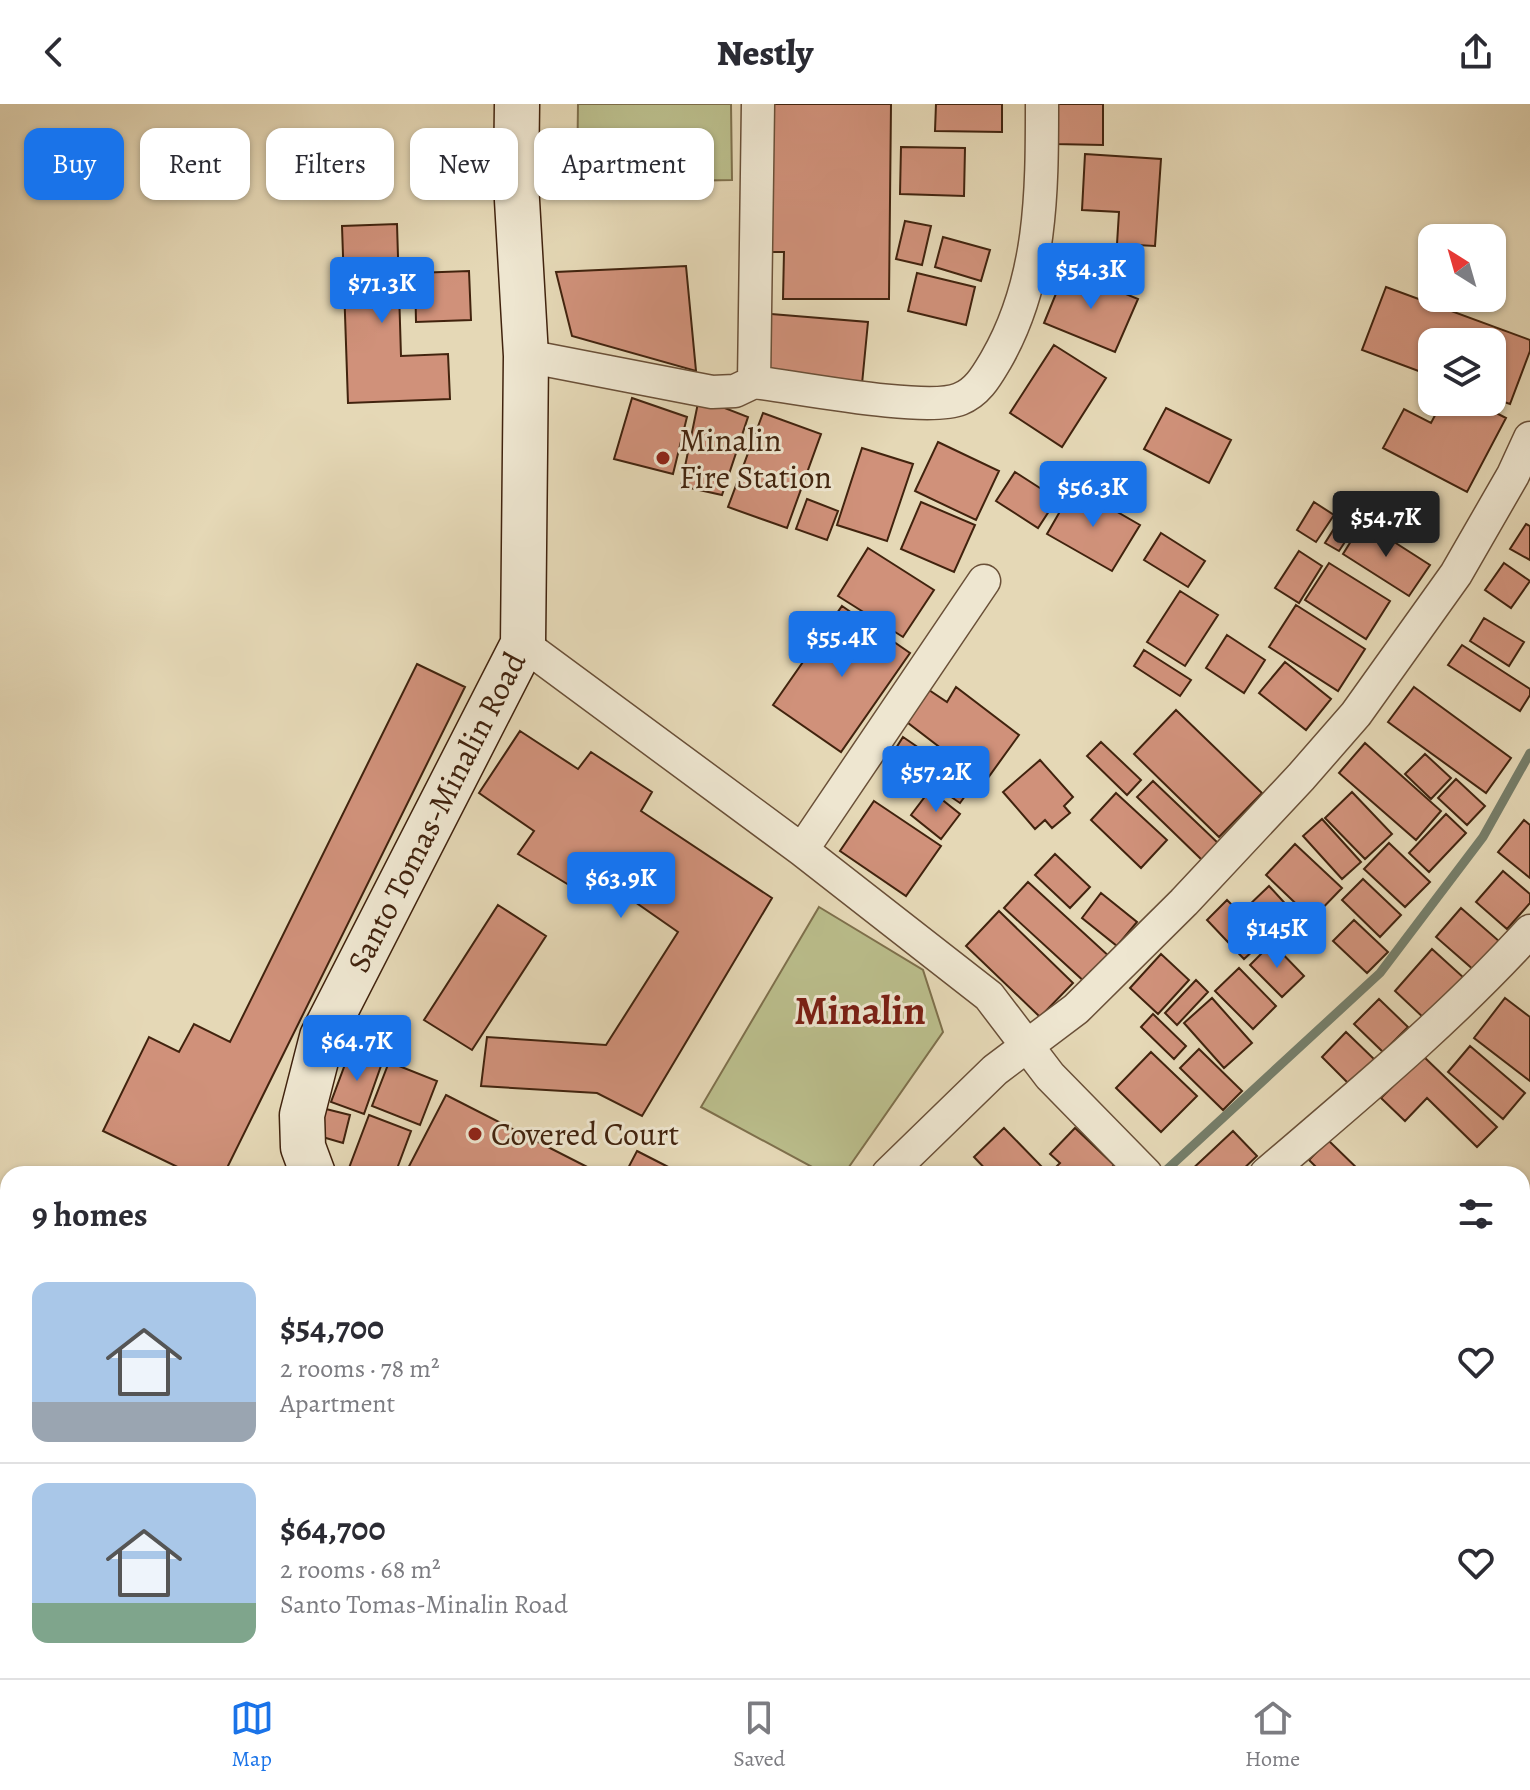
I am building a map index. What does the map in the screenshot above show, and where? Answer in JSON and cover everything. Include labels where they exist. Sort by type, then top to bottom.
[{"type":"street","name":"Santo Tomas-Minalin Road","points":[[310,1166],[303,1147],[302,1115],[322,1037],[523,644],[526,356],[516,183],[517,104]]},
{"type":"street","points":[[754,382],[758,104]]},
{"type":"street","points":[[526,356],[712,392],[735,391],[754,382],[926,405],[960,400],[983,383],[1007,341],[1025,298],[1037,244],[1042,187],[1042,104]]},
{"type":"street","points":[[896,1166],[995,1070],[1076,1009],[1152,934],[1301,777],[1356,714],[1456,574],[1513,475],[1530,438]]},
{"type":"street","points":[[802,850],[984,581]]},
{"type":"street","points":[[523,644],[802,850],[989,996],[1050,1076],[1136,1163]]},
{"type":"street","points":[[1275,1166],[1410,1051],[1469,996],[1530,931]]},
{"type":"green space","points":[[578,104],[731,104],[732,180],[714,180],[714,128],[578,128]]},
{"type":"green space","points":[[819,907],[923,970],[943,1032],[850,1166],[810,1166],[701,1107]]},
{"type":"building","points":[[767,104],[891,104],[889,299],[783,299],[784,252],[766,252]]},
{"type":"building","points":[[936,104],[1002,104],[1002,132],[935,131]]},
{"type":"building","points":[[1055,104],[1103,104],[1103,145],[1054,144]]},
{"type":"building","points":[[901,147],[965,148],[964,196],[900,194]]},
{"type":"building","points":[[1085,154],[1161,159],[1155,246],[1117,244],[1119,212],[1082,210]]},
{"type":"building","points":[[905,221],[931,226],[922,265],[896,259]]},
{"type":"building","points":[[397,224],[401,356],[448,354],[450,399],[348,403],[342,226]]},
{"type":"building","points":[[943,237],[990,250],[981,281],[935,267]]},
{"type":"building","points":[[686,266],[696,371],[572,336],[556,272]]},
{"type":"building","points":[[1066,269],[1138,299],[1115,352],[1044,323]]},
{"type":"building","points":[[469,271],[471,320],[416,322],[415,273]]},
{"type":"building","points":[[917,273],[975,287],[966,325],[908,311]]},
{"type":"building","points":[[1386,287],[1418,299],[1418,312],[1454,312],[1497,328],[1418,328],[1418,371],[1362,350]]},
{"type":"building","points":[[760,313],[868,322],[862,384],[754,375]]},
{"type":"building","points":[[1506,331],[1530,340],[1530,351],[1510,404],[1506,403]]},
{"type":"building","points":[[1054,345],[1106,378],[1062,447],[1010,413]]},
{"type":"building","points":[[632,398],[687,417],[673,474],[614,459]]},
{"type":"building","points":[[699,398],[748,417],[722,495],[681,486]]},
{"type":"building","points":[[1166,408],[1231,440],[1209,483],[1144,449]]},
{"type":"building","points":[[1404,409],[1431,423],[1435,416],[1506,418],[1467,492],[1383,448]]},
{"type":"building","points":[[763,413],[821,434],[787,528],[728,507]]},
{"type":"building","points":[[938,442],[999,471],[976,520],[915,491]]},
{"type":"building","points":[[862,448],[913,464],[887,541],[837,525]]},
{"type":"building","points":[[1015,472],[1057,499],[1038,528],[996,501]]},
{"type":"building","points":[[1074,487],[1140,525],[1112,571],[1047,534]]},
{"type":"building","points":[[807,499],[838,511],[827,540],[796,529]]},
{"type":"building","points":[[921,502],[975,525],[954,572],[901,549]]},
{"type":"building","points":[[1314,502],[1334,515],[1316,542],[1297,530]]},
{"type":"building","points":[[1344,513],[1358,522],[1339,551],[1325,543]]},
{"type":"building","points":[[1363,522],[1430,565],[1409,596],[1343,554]]},
{"type":"building","points":[[1526,524],[1530,526],[1530,560],[1510,549]]},
{"type":"building","points":[[1161,533],[1205,561],[1188,587],[1144,560]]},
{"type":"building","points":[[868,548],[934,590],[903,637],[838,596]]},
{"type":"building","points":[[1299,551],[1322,566],[1299,603],[1275,588]]},
{"type":"building","points":[[1329,563],[1390,601],[1366,639],[1305,600]]},
{"type":"building","points":[[1504,563],[1530,581],[1511,608],[1485,590]]},
{"type":"building","points":[[1180,591],[1218,615],[1185,666],[1147,642]]},
{"type":"building","points":[[1296,605],[1365,649],[1338,691],[1269,647]]},
{"type":"building","points":[[842,606],[910,653],[841,752],[773,705]]},
{"type":"building","points":[[1484,618],[1524,642],[1509,666],[1470,641]]},
{"type":"building","points":[[1227,635],[1265,660],[1244,693],[1206,668]]},
{"type":"building","points":[[1462,645],[1530,689],[1530,695],[1520,711],[1448,665]]},
{"type":"building","points":[[1144,650],[1191,680],[1180,696],[1134,666]]},
{"type":"building","points":[[1285,662],[1331,699],[1306,730],[1259,693]]},
{"type":"building","points":[[417,664],[465,687],[228,1166],[175,1166],[103,1131],[149,1037],[179,1052],[194,1024],[230,1042]]},
{"type":"building","points":[[923,686],[947,702],[956,687],[1019,735],[985,782],[899,716]]},
{"type":"building","points":[[1414,687],[1511,758],[1486,793],[1388,722]]},
{"type":"building","points":[[1176,710],[1262,793],[1219,837],[1134,754]]},
{"type":"building","points":[[520,731],[578,769],[591,752],[652,792],[641,811],[772,898],[642,1116],[597,1093],[481,1086],[487,1037],[606,1045],[678,932],[599,877],[587,896],[518,854],[534,831],[479,793]]},
{"type":"building","points":[[903,737],[973,785],[960,803],[891,756]]},
{"type":"building","points":[[1101,742],[1141,780],[1127,795],[1087,756]]},
{"type":"building","points":[[1365,743],[1441,811],[1416,840],[1339,773]]},
{"type":"building","points":[[1425,754],[1451,778],[1431,799],[1405,774]]},
{"type":"building","points":[[1040,760],[1073,797],[1064,806],[1070,813],[1052,828],[1045,820],[1035,829],[1003,792]]},
{"type":"building","points":[[1456,779],[1485,806],[1467,825],[1438,798]]},
{"type":"building","points":[[1153,781],[1218,843],[1202,860],[1137,797]]},
{"type":"building","points":[[930,790],[960,814],[941,839],[911,815]]},
{"type":"building","points":[[1352,792],[1392,834],[1365,859],[1325,818]]},
{"type":"building","points":[[1116,793],[1167,840],[1141,868],[1091,820]]},
{"type":"building","points":[[874,801],[941,846],[906,896],[840,851]]},
{"type":"building","points":[[1446,814],[1466,833],[1429,872],[1409,853]]},
{"type":"building","points":[[1322,819],[1361,862],[1342,879],[1303,836]]},
{"type":"building","points":[[1524,820],[1530,825],[1530,878],[1498,852]]},
{"type":"building","points":[[1389,843],[1430,882],[1405,907],[1364,869]]},
{"type":"building","points":[[1295,844],[1342,888],[1312,919],[1266,875]]},
{"type":"building","points":[[1055,854],[1090,887],[1070,908],[1035,875]]},
{"type":"building","points":[[1503,871],[1530,894],[1530,903],[1507,929],[1476,902]]},
{"type":"building","points":[[1363,879],[1401,915],[1380,937],[1342,900]]},
{"type":"building","points":[[1028,882],[1111,958],[1087,984],[1004,908]]},
{"type":"building","points":[[1269,886],[1303,923],[1281,943],[1247,907]]},
{"type":"building","points":[[1101,893],[1137,922],[1117,946],[1082,918]]},
{"type":"building","points":[[1227,900],[1266,939],[1244,959],[1207,920]]},
{"type":"building","points":[[498,905],[546,936],[472,1050],[424,1020]]},
{"type":"building","points":[[1461,908],[1500,942],[1475,971],[1436,937]]},
{"type":"building","points":[[999,911],[1073,983],[1040,1017],[966,946]]},
{"type":"building","points":[[1354,920],[1388,952],[1367,973],[1333,941]]},
{"type":"building","points":[[1272,943],[1304,976],[1282,997],[1250,965]]},
{"type":"building","points":[[1432,949],[1464,978],[1426,1020],[1395,991]]},
{"type":"building","points":[[1161,954],[1189,980],[1158,1014],[1130,988]]},
{"type":"building","points":[[1239,968],[1276,1006],[1253,1029],[1215,991]]},
{"type":"building","points":[[1196,980],[1208,992],[1177,1025],[1165,1013]]},
{"type":"building","points":[[1212,998],[1252,1043],[1224,1068],[1184,1023]]},
{"type":"building","points":[[1505,998],[1530,1017],[1530,1081],[1474,1038]]},
{"type":"building","points":[[1379,999],[1408,1027],[1383,1052],[1354,1024]]},
{"type":"building","points":[[1153,1014],[1186,1046],[1174,1059],[1141,1027]]},
{"type":"building","points":[[1346,1032],[1375,1060],[1351,1086],[1322,1057]]},
{"type":"building","points":[[1470,1046],[1525,1093],[1503,1119],[1448,1072]]},
{"type":"building","points":[[1199,1049],[1242,1091],[1223,1110],[1180,1068]]},
{"type":"building","points":[[350,1051],[382,1063],[364,1114],[331,1102]]},
{"type":"building","points":[[1151,1052],[1197,1096],[1161,1132],[1116,1088]]},
{"type":"building","points":[[1423,1056],[1497,1127],[1477,1147],[1427,1098],[1405,1121],[1381,1098]]},
{"type":"building","points":[[389,1062],[437,1081],[420,1125],[372,1106]]},
{"type":"building","name":"Covered Court","points":[[446,1095],[585,1166],[409,1166]]},
{"type":"building","points":[[326,1109],[350,1115],[343,1143],[319,1136]]},
{"type":"building","points":[[369,1115],[411,1131],[398,1166],[350,1166]]},
{"type":"building","points":[[1004,1128],[1041,1166],[982,1166],[974,1157]]},
{"type":"building","points":[[1075,1128],[1114,1165],[1057,1166],[1060,1163],[1050,1154]]},
{"type":"building","points":[[1233,1131],[1257,1156],[1246,1166],[1196,1166]]},
{"type":"building","points":[[1328,1140],[1355,1166],[1315,1166],[1309,1160]]},
{"type":"building","points":[[637,1151],[666,1166],[629,1166]]},
{"type":"waterway","points":[[1171,1166],[1380,973],[1483,837],[1530,753]]},
{"type":"place","name":"Minalin Fire Station","points":[[663,458]]},
{"type":"place","name":"Covered Court","points":[[475,1134]]},
{"type":"district","name":"Minalin","points":[[860,1010]]}]
